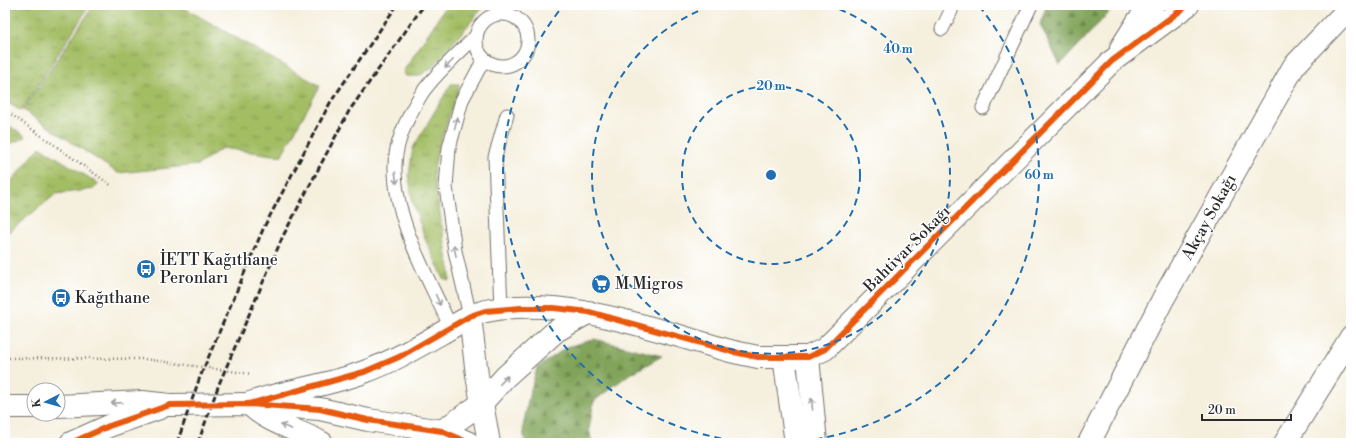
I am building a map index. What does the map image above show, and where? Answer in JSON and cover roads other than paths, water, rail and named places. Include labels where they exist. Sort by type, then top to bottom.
[{"type":"street","name":"Bahtiyar Sokağı","points":[[1112,61],[1138,21],[1153,5]]},
{"type":"street","name":"Bahtiyar Sokağı","points":[[249,404],[364,372],[399,356],[470,316],[485,311],[501,309],[554,308],[589,312],[734,352],[758,357],[808,357],[825,350],[1112,61],[1188,5]]},
{"type":"street","name":"Akçay Sokağı","points":[[1090,443],[1163,298],[1294,66],[1351,6]]},
{"type":"street","points":[[440,437],[482,403],[505,377],[556,331],[589,312]]},
{"type":"street","points":[[470,316],[489,443]]},
{"type":"street","points":[[1285,443],[1351,337]]},
{"type":"street","points":[[784,357],[796,443]]},
{"type":"street","points":[[808,357],[816,443]]},
{"type":"street","points":[[66,406],[142,402],[170,405],[249,404],[320,409],[469,443]]},
{"type":"street","points":[[249,404],[270,421],[305,433],[322,443]]},
{"type":"street","points":[[71,443],[109,426],[170,405]]},
{"type":"street","points":[[5,407],[26,407]]},
{"type":"lane","points":[[942,29],[951,11],[951,5]]},
{"type":"lane","points":[[983,108],[1031,5]]},
{"type":"lane","points":[[508,9],[512,16],[525,27],[528,36],[525,52],[516,62],[505,67],[496,66],[484,59],[476,48],[476,36],[481,23],[495,14],[508,9]]},
{"type":"lane","points":[[451,328],[400,209],[395,165],[403,126],[423,93],[436,76],[476,36]]},
{"type":"lane","points":[[470,316],[455,250],[446,187],[449,148],[462,100],[484,59]]},
{"type":"lane","points":[[501,309],[495,157],[507,115]]},
{"type":"railway","points":[[177,443],[200,377],[264,227],[330,103],[397,5]]},
{"type":"railway","points":[[198,443],[219,384],[283,236],[349,111],[424,5]]},
{"type":"place","name":"İETT Kağıthane Peronları","points":[[146,269]]},
{"type":"place","name":"M Migros","points":[[601,284]]},
{"type":"place","name":"Kağıthane","points":[[61,298]]}]
